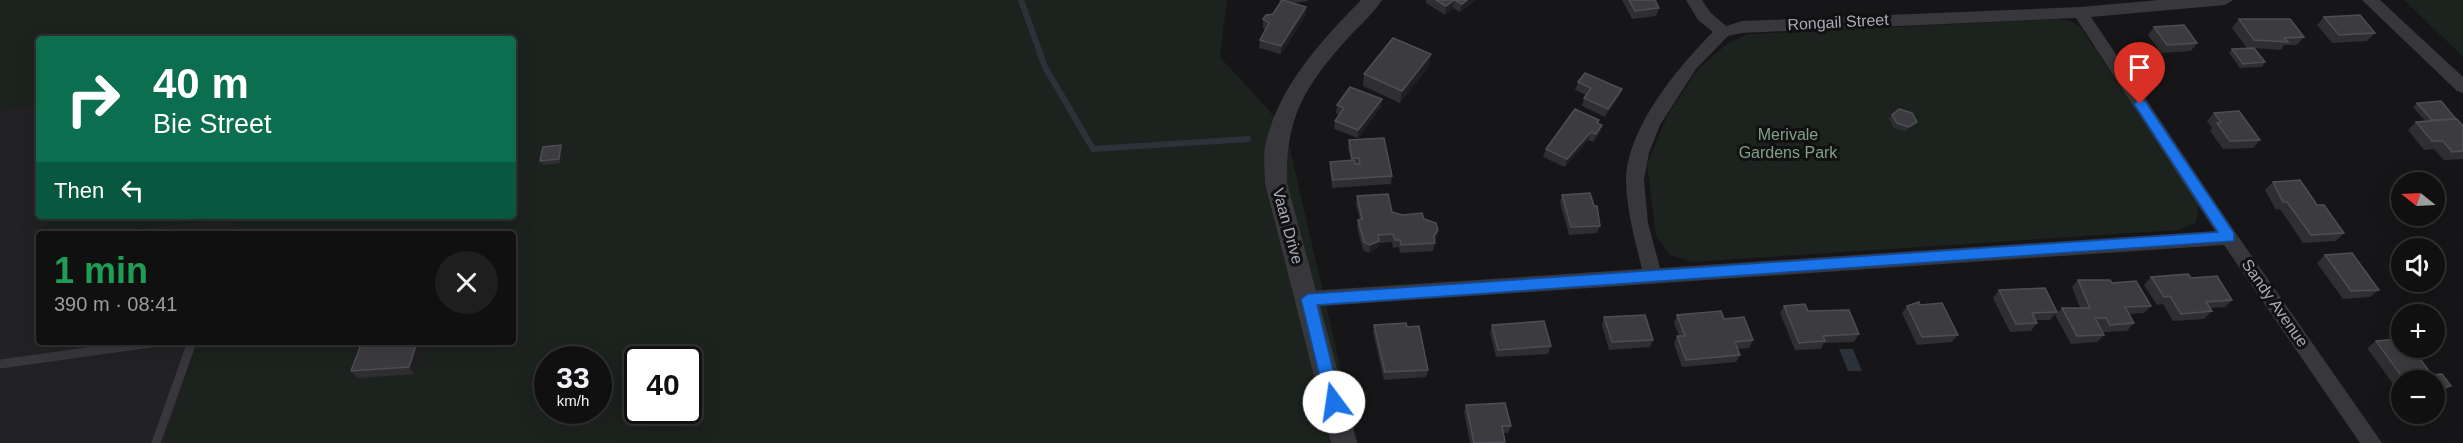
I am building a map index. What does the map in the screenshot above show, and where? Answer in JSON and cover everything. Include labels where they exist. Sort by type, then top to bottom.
[{"type":"street","name":"Vaan Drive","points":[[1344,443],[1276,183],[1276,147],[1299,82],[1320,55],[1372,0]]},
{"type":"street","points":[[1653,275],[1639,223],[1635,180],[1640,153],[1653,123],[1690,64],[1723,32],[1704,16],[1694,0]]},
{"type":"street","name":"Rongail Street","points":[[1723,32],[1742,27],[2080,12],[2225,0]]},
{"type":"street","points":[[2370,0],[2463,87]]},
{"type":"street","name":"Sandy Avenue","points":[[2080,12],[2229,237],[2372,443]]},
{"type":"street","points":[[1308,299],[2229,237]]},
{"type":"lane","points":[[0,364],[136,345]]},
{"type":"lane","points":[[156,443],[191,345]]},
{"type":"shaded area","points":[[36,104],[36,219],[49,219],[45,231],[36,231],[36,345],[196,345],[165,443],[0,443],[0,110]]},
{"type":"shaded area","points":[[219,219],[235,219],[232,231],[120,231]]},
{"type":"shaded area","points":[[1839,349],[1853,349],[1862,371],[1848,371]]},
{"type":"green space","points":[[0,0],[1227,0],[1220,57],[1268,109],[1287,136],[1358,443],[165,443],[196,345],[516,345],[516,231],[232,231],[235,219],[516,219],[516,36],[36,36],[36,104],[0,110]]},
{"type":"green space","points":[[2404,0],[2463,0],[2463,57]]},
{"type":"green space","name":"Merivale Gardens Park","points":[[2058,19],[2071,21],[2081,28],[2199,203],[2196,223],[2178,230],[1692,262],[1670,255],[1656,236],[1647,165],[1667,116],[1698,69],[1727,44],[1748,34]]},
{"type":"green space","points":[[49,219],[219,219],[120,231],[45,231]]},
{"type":"building","points":[[1282,0],[1306,7],[1281,46],[1260,40],[1269,23],[1263,19],[1266,15],[1273,14]]},
{"type":"building","points":[[1436,0],[1454,0],[1446,6]]},
{"type":"building","points":[[1455,0],[1467,0],[1462,4]]},
{"type":"building","points":[[1629,0],[1655,0],[1659,8],[1635,11]]},
{"type":"building","points":[[2360,15],[2375,33],[2339,35],[2324,17]]},
{"type":"building","points":[[2239,19],[2290,19],[2304,37],[2284,38],[2288,42],[2254,40]]},
{"type":"building","points":[[2184,25],[2197,43],[2167,45],[2154,27]]},
{"type":"building","points":[[1393,38],[1431,54],[1402,91],[1364,74]]},
{"type":"building","points":[[2254,48],[2265,62],[2243,64],[2232,49]]},
{"type":"building","points":[[1585,73],[1622,89],[1608,109],[1584,98],[1591,88],[1578,82]]},
{"type":"building","points":[[1350,87],[1382,99],[1358,130],[1335,121],[1344,108],[1337,105]]},
{"type":"building","points":[[2441,101],[2456,119],[2432,120],[2417,103]]},
{"type":"building","points":[[1575,109],[1599,120],[1597,123],[1602,125],[1596,134],[1591,132],[1567,159],[1546,149]]},
{"type":"building","points":[[1899,109],[1912,113],[1917,122],[1909,127],[1897,123],[1892,115]]},
{"type":"building","points":[[2239,111],[2260,140],[2230,141],[2217,123],[2221,122],[2214,113]]},
{"type":"building","points":[[2457,119],[2463,126],[2463,151],[2452,152],[2443,141],[2432,141],[2416,122]]},
{"type":"building","points":[[1384,138],[1392,176],[1333,180],[1330,162],[1354,160],[1355,164],[1360,164],[1359,158],[1352,158],[1349,140]]},
{"type":"building","points":[[561,145],[559,159],[540,161],[543,147]]},
{"type":"building","points":[[2300,180],[2317,205],[2324,205],[2344,233],[2311,235],[2287,202],[2283,202],[2273,182]]},
{"type":"building","points":[[1590,193],[1594,206],[1597,206],[1600,226],[1571,227],[1562,195]]},
{"type":"building","points":[[1388,194],[1392,212],[1402,215],[1422,213],[1424,219],[1436,223],[1438,230],[1434,236],[1435,243],[1401,245],[1400,240],[1395,240],[1393,234],[1378,235],[1379,241],[1370,245],[1364,242],[1358,220],[1362,219],[1357,196]]},
{"type":"building","points":[[2352,253],[2379,290],[2351,291],[2325,255]]},
{"type":"building","points":[[2188,274],[2191,278],[2217,276],[2232,300],[2206,302],[2212,311],[2181,314],[2170,296],[2164,297],[2151,277]]},
{"type":"building","points":[[2078,280],[2110,280],[2112,283],[2136,281],[2151,306],[2125,307],[2134,323],[2110,325],[2106,318],[2095,318],[2104,335],[2077,336],[2062,308],[2090,308]]},
{"type":"building","points":[[2045,288],[2057,312],[2032,313],[2037,323],[2016,324],[1999,290]]},
{"type":"building","points":[[1919,302],[1920,305],[1942,303],[1958,335],[1922,337],[1907,306]]},
{"type":"building","points":[[1805,304],[1808,311],[1849,310],[1859,334],[1823,336],[1825,341],[1799,343],[1784,306]]},
{"type":"building","points":[[1721,311],[1724,319],[1744,317],[1753,340],[1735,342],[1740,355],[1686,360],[1677,336],[1685,336],[1677,315]]},
{"type":"building","points":[[1645,315],[1653,340],[1612,342],[1604,317]]},
{"type":"building","points":[[1544,321],[1551,346],[1498,350],[1492,325]]},
{"type":"building","points":[[1406,323],[1407,327],[1419,326],[1428,370],[1385,372],[1374,325]]},
{"type":"building","points":[[2391,340],[2391,358],[2419,358],[2428,370],[2397,370],[2376,341]]},
{"type":"building","points":[[361,345],[416,345],[409,367],[351,371]]},
{"type":"building","points":[[2445,378],[2451,386],[2445,387]]},
{"type":"building","points":[[1505,403],[1511,426],[1502,426],[1505,442],[1474,443],[1466,405]]},
{"type":"waterway","points":[[1021,0],[1045,67],[1093,149],[1248,139]]},
{"type":"route","points":[[1334,402],[1308,299],[2229,237],[2140,104]]}]
